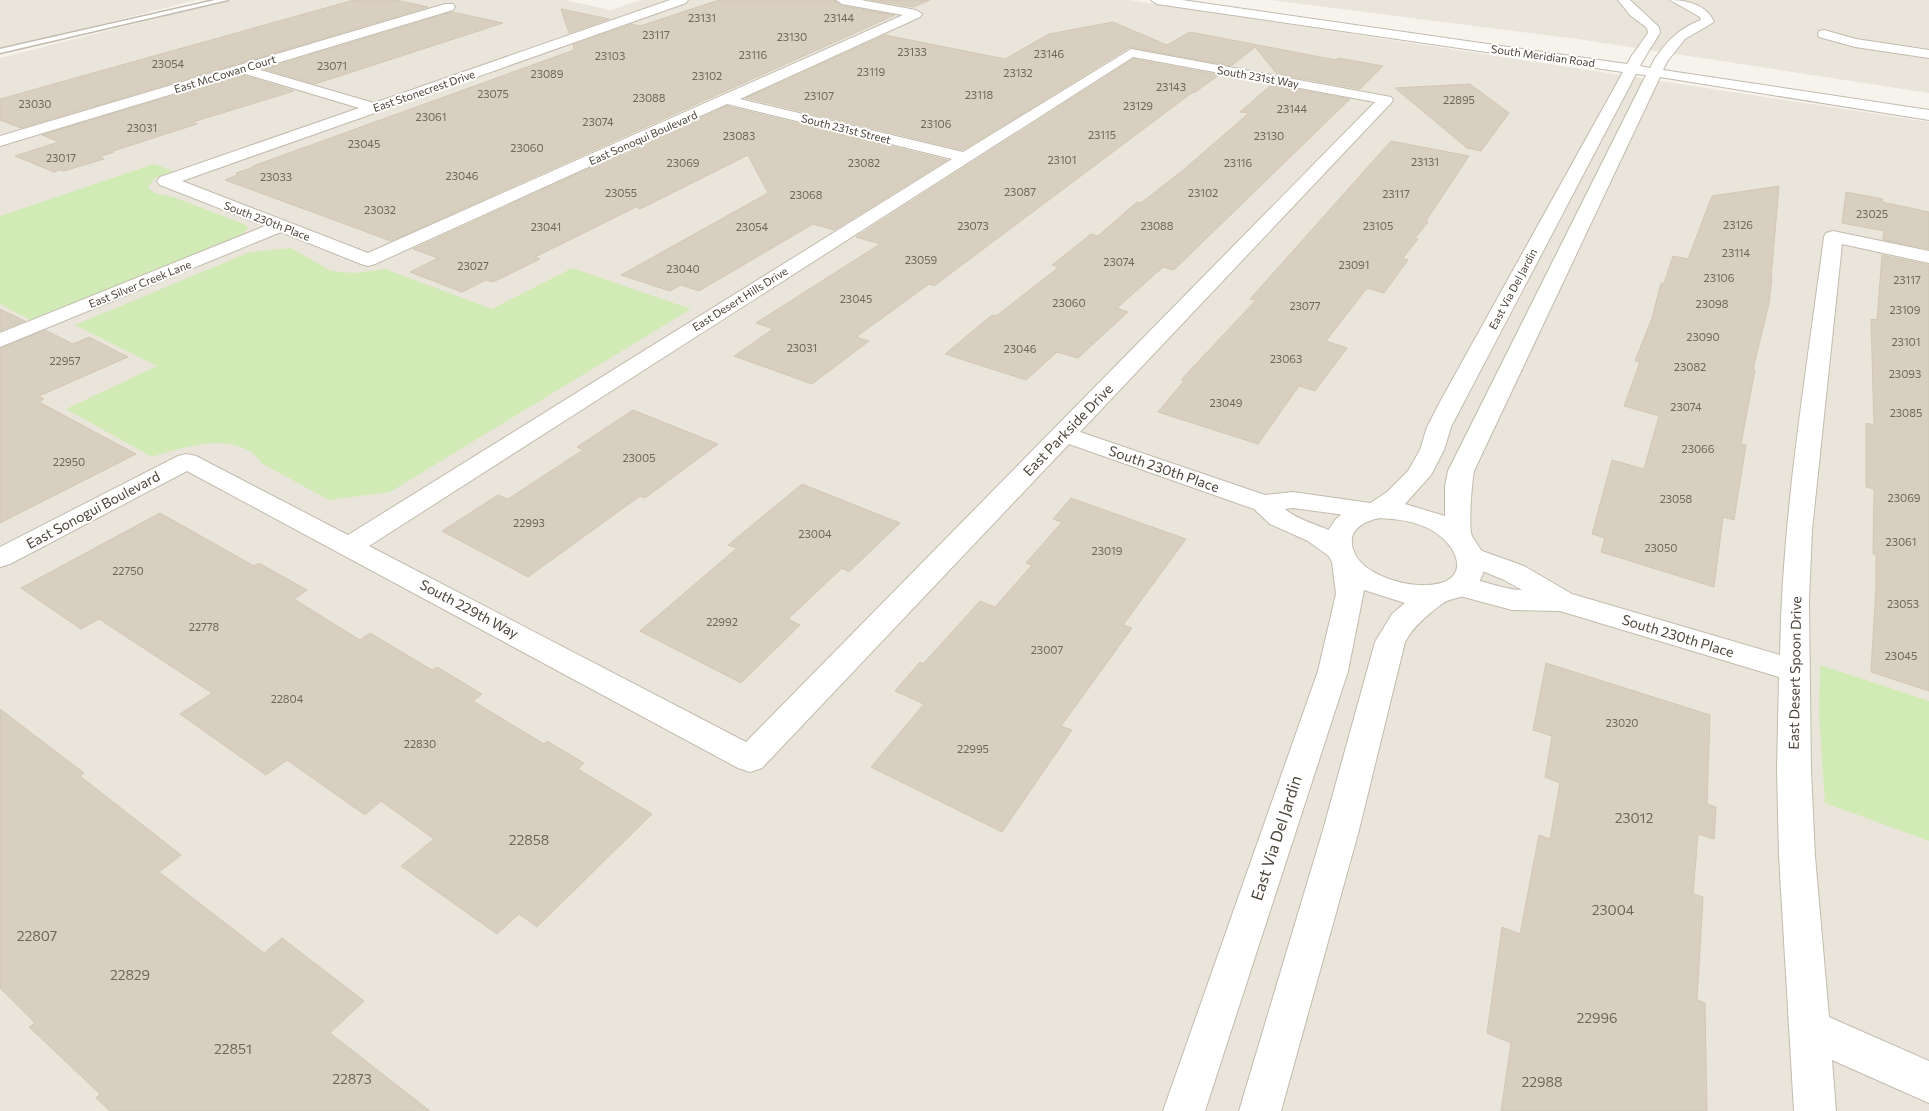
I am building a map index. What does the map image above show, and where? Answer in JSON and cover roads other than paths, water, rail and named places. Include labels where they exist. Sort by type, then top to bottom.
[{"type":"street","name":"East Stonecrest Drive","points":[[166,181],[682,0]]},
{"type":"street","name":"East Sonoqui Boulevard","points":[[368,260],[916,14],[842,0]]},
{"type":"street","name":"South Meridian Road","points":[[1157,0],[1658,66],[1833,86]]},
{"type":"street","name":"South Meridian Road","points":[[1230,0],[1635,63]]},
{"type":"street","points":[[1627,4],[1647,7]]},
{"type":"street","name":"East Via Del Jardin","points":[[1377,510],[1396,498],[1418,475],[1432,450],[1439,427],[1635,63],[1654,32],[1653,27],[1627,4]]},
{"type":"street","points":[[1260,1111],[1338,840],[1390,642],[1402,621],[1447,590],[1469,578],[1472,568],[1464,546],[1458,486],[1462,471],[1658,66],[1674,42],[1685,30],[1708,22],[1705,15],[1689,8],[1670,5]]},
{"type":"street","points":[[1670,5],[1686,14],[1687,18],[1682,25],[1685,30]]},
{"type":"street","name":"East McCowan Court","points":[[0,141],[449,7]]},
{"type":"street","points":[[1824,34],[1855,43],[1929,54]]},
{"type":"street","name":"South 231st Way","points":[[1131,53],[1386,100]]},
{"type":"street","name":"East Desert Hills Drive","points":[[350,546],[1131,53]]},
{"type":"street","name":"South Meridian Road","points":[[1658,66],[1929,114]]},
{"type":"street","points":[[242,69],[374,108]]},
{"type":"street","name":"South 231st Street","points":[[728,100],[965,158]]},
{"type":"street","name":"East Parkside Drive","points":[[750,759],[1386,100]]},
{"type":"street","name":"South 230th Place","points":[[166,181],[368,260]]},
{"type":"street","name":"East Silver Creek Lane","points":[[0,341],[281,226]]},
{"type":"street","name":"East Desert Spoon Drive","points":[[1815,1111],[1794,771],[1794,601],[1799,530],[1833,237],[1929,256]]},
{"type":"street","name":"South 230th Place","points":[[1064,434],[1263,503],[1279,518],[1318,535],[1343,557]]},
{"type":"street","name":"South 229th Way","points":[[187,461],[750,759]]},
{"type":"street","name":"East Sonogui Boulevard","points":[[0,558],[187,461]]},
{"type":"street","name":"South 230th Place","points":[[1263,503],[1293,500],[1321,506],[1377,510]]},
{"type":"street","points":[[1447,590],[1415,595],[1375,584],[1358,574],[1343,557],[1338,540],[1340,529],[1348,520],[1360,514],[1377,510],[1403,512],[1429,518],[1464,546]]},
{"type":"street","name":"South 230th Place","points":[[1464,546],[1562,601],[1793,670]]},
{"type":"street","name":"East Via Del Jardin","points":[[1184,1111],[1333,671],[1350,594],[1343,557]]},
{"type":"street","name":"South 230th Place","points":[[1447,590],[1512,600],[1562,601]]},
{"type":"street","points":[[1810,1029],[1929,1082]]},
{"type":"lane","points":[[0,52],[224,0]]}]
